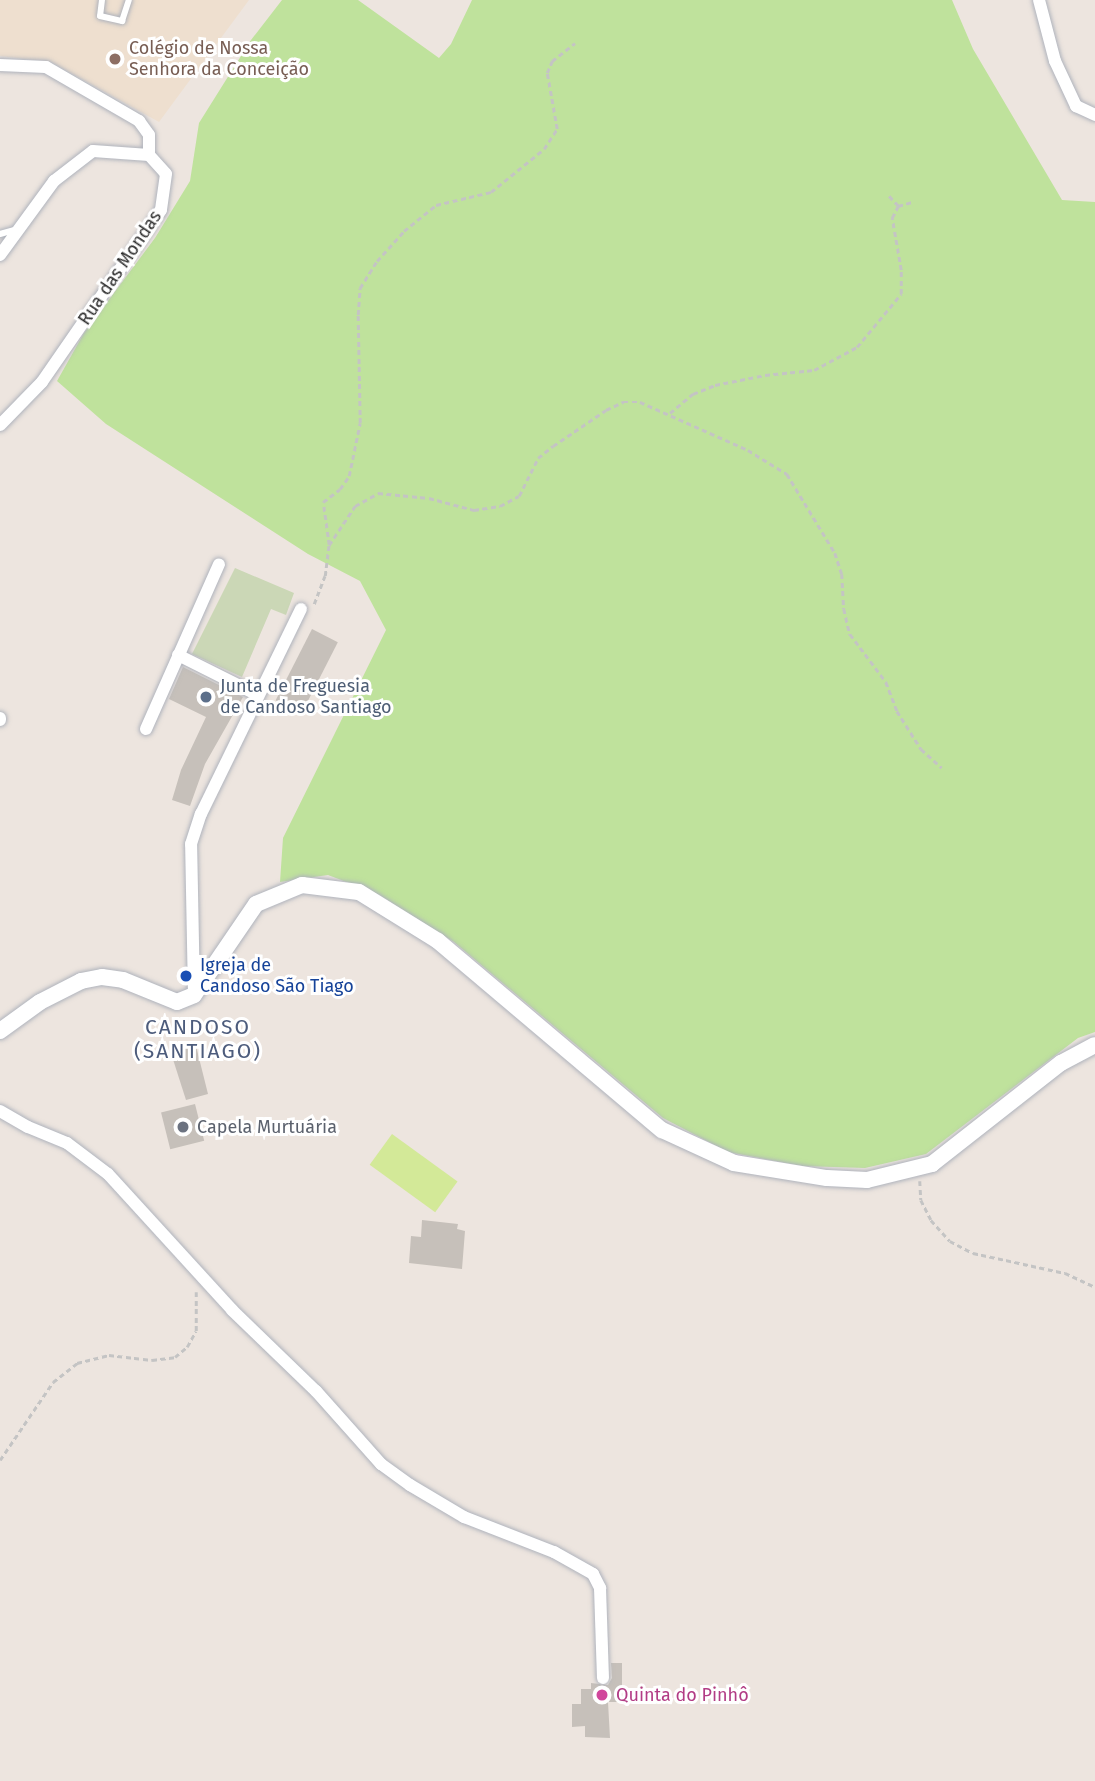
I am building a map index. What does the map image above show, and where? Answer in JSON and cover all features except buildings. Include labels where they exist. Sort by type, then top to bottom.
[{"type":"street","points":[[1039,0],[1055,61],[1076,106],[1095,115]]},
{"type":"street","name":"Rua das Mondas","points":[[0,65],[46,67],[139,121],[149,135],[149,155],[166,174],[161,210],[42,382],[0,425]]},
{"type":"street","points":[[0,255],[54,181],[93,151],[149,155]]},
{"type":"street","points":[[146,729],[219,564]]},
{"type":"street","points":[[194,995],[191,844],[201,814],[301,609]]},
{"type":"street","points":[[178,656],[258,695]]},
{"type":"street","points":[[0,1031],[40,1002],[81,981],[102,977],[123,980],[177,1002],[194,995],[256,904],[302,885],[359,892],[438,941],[662,1130],[734,1163],[827,1178],[867,1180],[932,1164],[1061,1063],[1095,1045]]},
{"type":"street","points":[[0,1111],[27,1127],[67,1143],[108,1174],[196,1271],[316,1391],[381,1464],[453,1511],[554,1552],[593,1574],[600,1588],[603,1678]]},
{"type":"lane","points":[[102,0],[100,16],[122,21],[129,0]]},
{"type":"lane","points":[[0,234],[19,228]]},
{"type":"path","points":[[301,609],[314,604],[325,576],[329,545],[323,502],[340,489],[349,476],[360,423],[360,288],[377,261],[404,231],[436,205],[491,191],[544,149],[557,129],[547,73],[552,61],[575,43]]},
{"type":"path","points":[[887,194],[898,206]]},
{"type":"path","points":[[670,413],[693,394],[715,385],[765,375],[814,370],[857,347],[901,294],[901,270],[892,218],[898,206],[912,202]]},
{"type":"path","points":[[329,545],[355,506],[378,493],[429,498],[474,510],[500,506],[519,496],[538,458],[606,410],[623,402],[640,402],[670,413],[748,450],[787,474],[835,553],[842,574],[844,608],[850,634],[886,682],[897,711],[921,749],[942,768]]},
{"type":"path","points":[[920,1167],[920,1200],[931,1220],[950,1241],[973,1253],[1065,1272],[1095,1287]]},
{"type":"path","points":[[0,1460],[53,1382],[77,1363],[109,1355],[175,1357],[187,1347],[196,1331],[196,1271]]},
{"type":"shaded area","name":"Colégio de Nossa Senhora da Conceição","points":[[0,0],[249,0],[159,122],[51,62],[0,56]]},
{"type":"green space","points":[[282,0],[358,0],[439,58],[451,44],[472,0],[952,0],[973,49],[1062,200],[1095,202],[1095,1032],[1078,1038],[926,1154],[865,1168],[802,1166],[728,1152],[663,1118],[454,942],[378,894],[328,875],[280,882],[283,838],[386,630],[360,581],[308,554],[106,424],[57,381],[84,333],[155,238],[190,181],[199,123],[251,40]]},
{"type":"green space","points":[[235,568],[294,593],[286,615],[271,609],[242,677],[192,654]]},
{"type":"green space","points":[[392,1134],[458,1182],[435,1212],[370,1165]]},
{"type":"place","name":"Colégio de Nossa Senhora da Conceição","points":[[115,59]]},
{"type":"place","name":"Junta de Freguesia de Candoso Santiago","points":[[206,697]]},
{"type":"place","name":"Igreja de Candoso São Tiago","points":[[186,976]]},
{"type":"place","name":"Capela Murtuária","points":[[183,1127]]},
{"type":"place","name":"Quinta do Pinhô","points":[[602,1695]]},
{"type":"district","name":"CANDOSO (SANTIAGO)","points":[[198,1039]]}]
